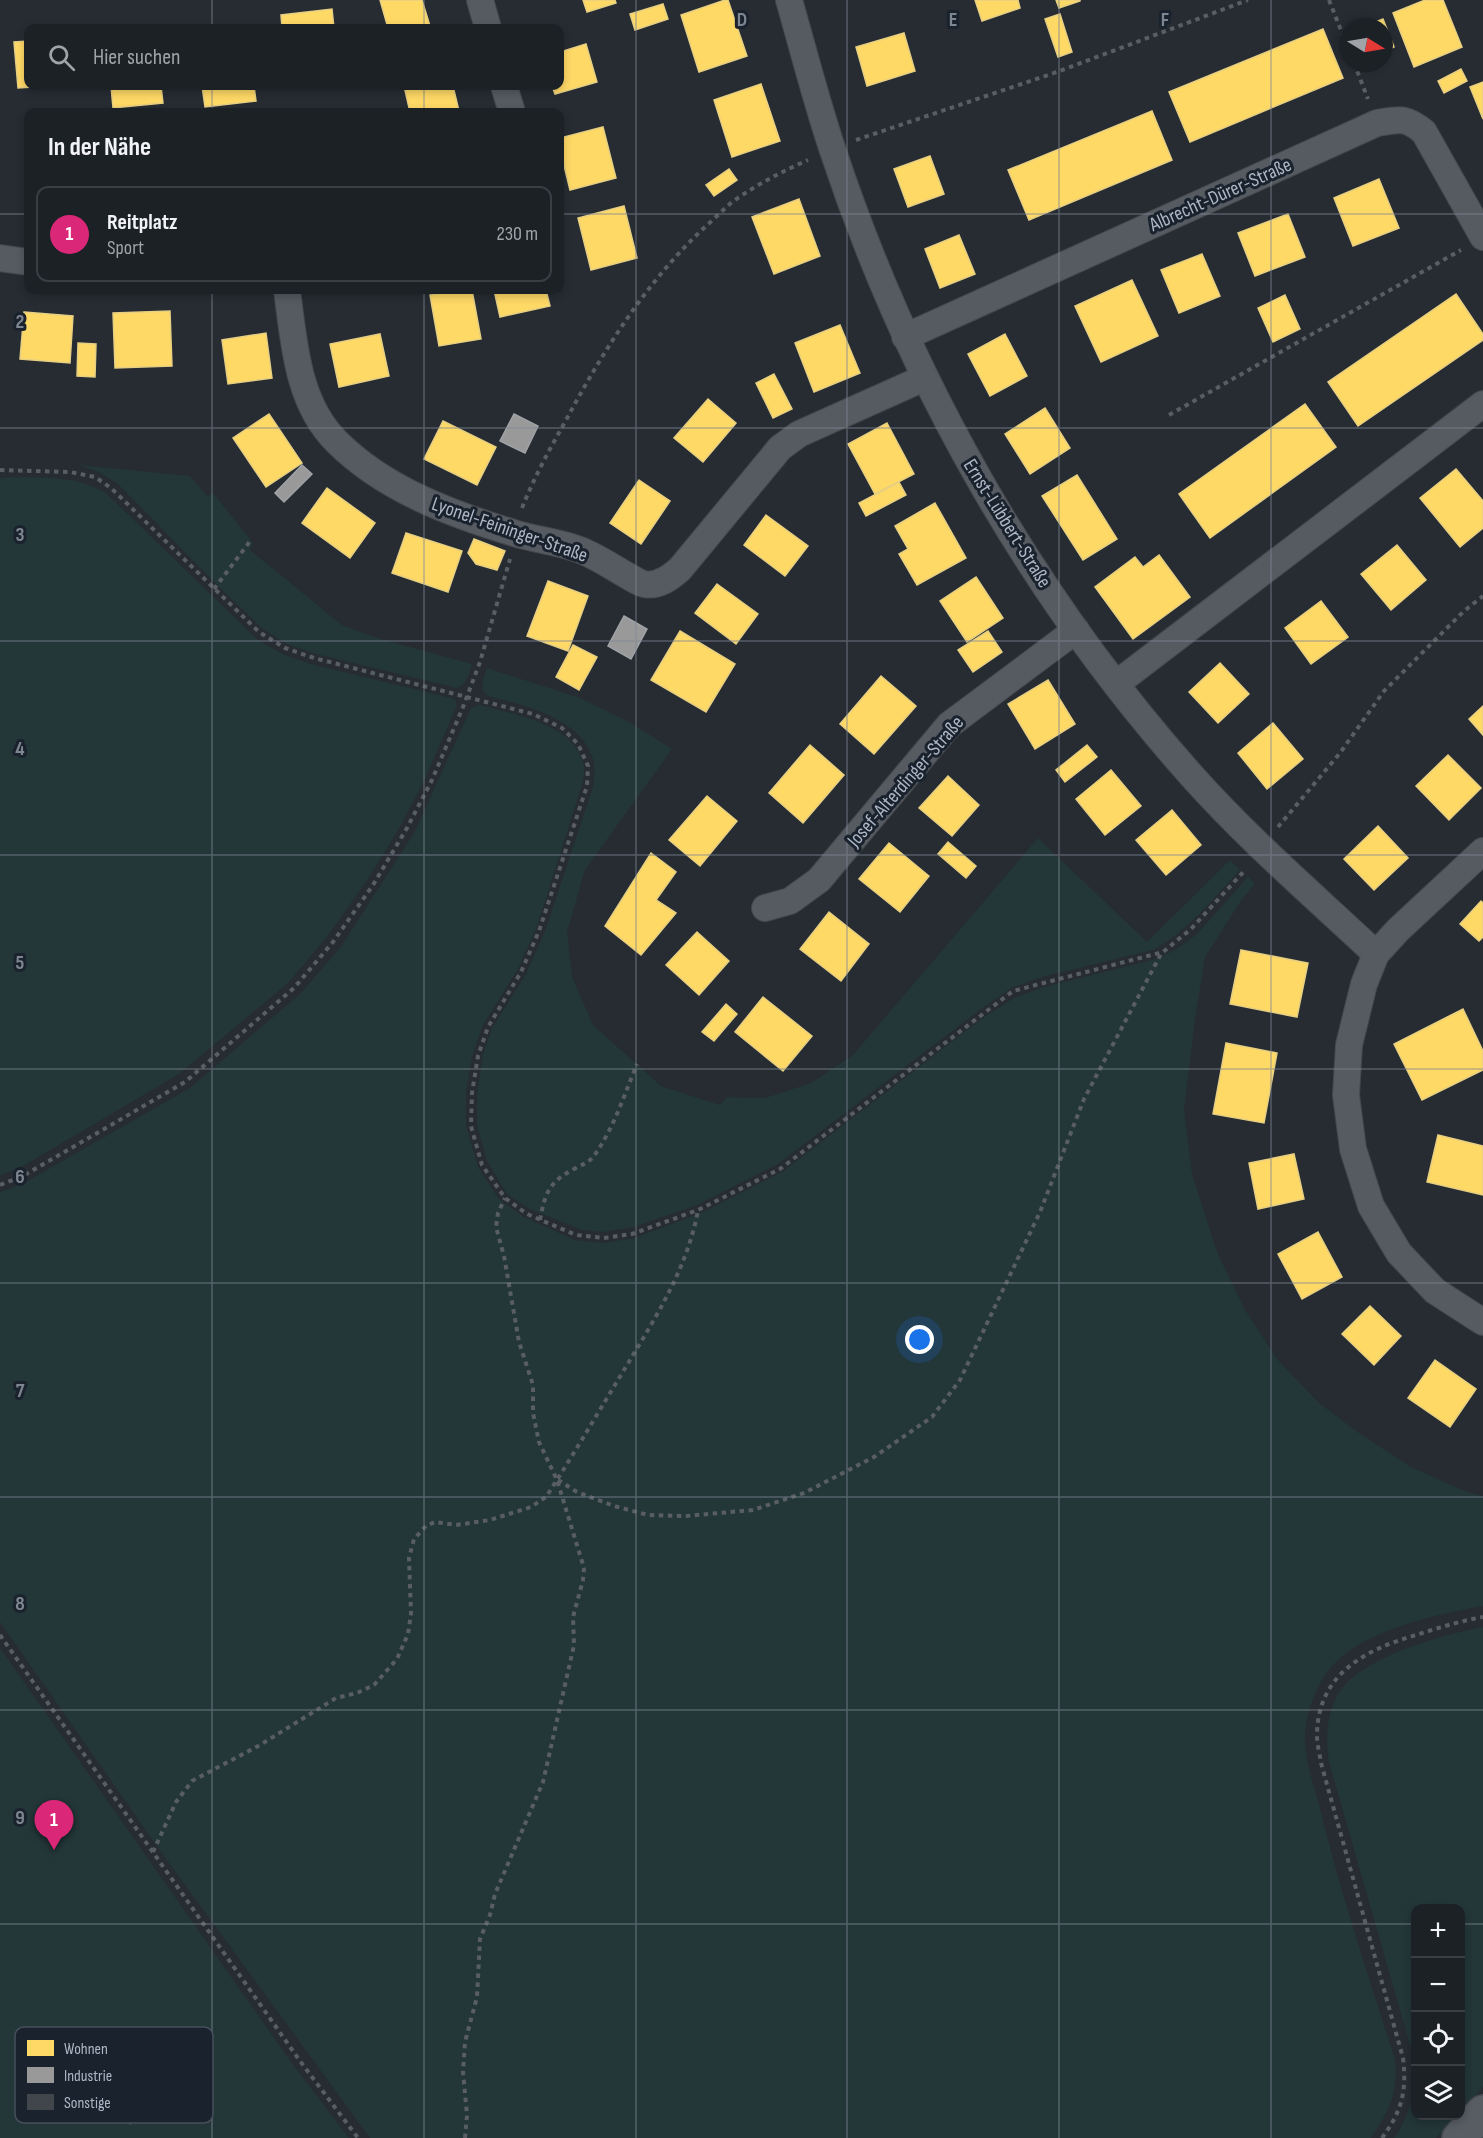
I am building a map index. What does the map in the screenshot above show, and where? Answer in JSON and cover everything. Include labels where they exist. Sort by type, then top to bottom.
[{"type":"main road","points":[[1459,2138],[1483,2112]]},
{"type":"street","points":[[480,0],[487,24]]},
{"type":"street","name":"Ernst-Lübbert-Straße","points":[[789,0],[832,148],[905,337],[924,378],[974,470],[1021,550],[1116,684],[1191,775],[1262,848],[1376,954]]},
{"type":"street","points":[[505,90],[511,108]]},
{"type":"street","name":"Albrecht-Dürer-Straße","points":[[905,337],[1377,123],[1396,119],[1412,122],[1424,132],[1483,237]]},
{"type":"street","points":[[0,258],[24,261]]},
{"type":"street","name":"Lyonel-Feininger-Straße","points":[[288,294],[301,379],[317,415],[336,441],[369,468],[407,492],[468,518],[517,534],[550,540],[581,550],[644,584],[664,582],[680,569],[780,448],[800,435],[924,378]]},
{"type":"street","points":[[1116,684],[1483,404]]},
{"type":"street","name":"Josef-Alterdinger-Straße","points":[[765,908],[790,901],[819,880],[949,725],[1076,630]]},
{"type":"street","points":[[1483,851],[1398,930],[1376,954],[1364,984],[1348,1045],[1346,1095],[1353,1149],[1371,1206],[1400,1253],[1435,1291],[1483,1322]]},
{"type":"path","points":[[0,1185],[23,1176],[185,1082],[294,988],[333,942],[373,885],[432,780],[480,662],[517,534],[520,513],[534,479],[583,387],[624,322],[664,269],[731,203],[762,183],[832,148],[1057,72],[1248,0]]},
{"type":"path","points":[[1329,0],[1339,25]]},
{"type":"path","points":[[1357,72],[1377,123]]},
{"type":"path","points":[[1169,415],[1483,237]]},
{"type":"path","points":[[0,470],[70,472],[95,477],[111,488],[259,632],[285,648],[314,658],[533,714],[562,728],[578,744],[588,766],[587,786],[539,931],[521,972],[488,1027],[477,1056],[472,1093],[471,1126],[482,1165],[506,1198],[527,1214],[576,1235],[604,1238],[632,1234],[698,1210],[780,1169],[1013,991],[1162,952]]},
{"type":"path","points":[[214,589],[251,540]]},
{"type":"path","points":[[557,1480],[614,1506],[648,1515],[686,1516],[753,1510],[804,1493],[864,1462],[932,1417],[960,1380],[1040,1212],[1084,1098],[1162,952],[1191,929],[1239,878],[1340,753],[1384,691],[1464,611],[1483,596]]},
{"type":"path","points":[[540,1220],[544,1197],[548,1189],[556,1180],[585,1165],[603,1143],[637,1064]]},
{"type":"path","points":[[465,2138],[467,2115],[463,2072],[465,2042],[477,1997],[480,1939],[490,1915],[495,1894],[543,1782],[574,1645],[573,1617],[584,1568],[557,1480],[539,1442],[533,1413],[533,1385],[519,1342],[504,1256],[496,1227],[498,1213],[506,1198]]},
{"type":"path","points":[[153,1852],[176,1802],[192,1781],[260,1745],[336,1698],[357,1693],[374,1684],[397,1659],[408,1634],[411,1614],[409,1558],[414,1539],[426,1526],[435,1522],[456,1525],[490,1520],[531,1507],[546,1497],[659,1312],[681,1267],[695,1227],[698,1210]]},
{"type":"path","points":[[1382,2138],[1394,2122],[1402,2102],[1405,2080],[1402,2058],[1321,1764],[1317,1736],[1320,1713],[1328,1691],[1341,1672],[1361,1657],[1387,1643],[1483,1617]]},
{"type":"path","points":[[0,1635],[300,2061],[358,2138]]},
{"type":"shaded area","points":[[79,465],[190,476],[208,497],[213,493],[253,543],[250,550],[342,625],[377,638],[472,664],[467,678],[457,688],[316,654],[287,644],[263,629],[118,484],[99,472]]},
{"type":"shaded area","points":[[0,478],[72,480],[106,493],[257,639],[282,654],[311,664],[455,699],[457,705],[426,777],[400,827],[368,879],[327,937],[288,983],[179,1074],[18,1169],[0,1175]]},
{"type":"shaded area","points":[[487,668],[580,698],[629,722],[672,749],[585,870],[567,932],[572,977],[593,1025],[661,1086],[720,1105],[727,1097],[765,1098],[811,1083],[853,1055],[1038,838],[1147,942],[1230,860],[1240,870],[1189,924],[1153,950],[1042,977],[1013,987],[778,1164],[697,1205],[634,1227],[604,1232],[582,1230],[530,1209],[507,1194],[487,1161],[477,1125],[477,1093],[483,1055],[492,1028],[526,974],[545,931],[593,787],[594,763],[588,748],[566,725],[551,716],[519,704],[488,696],[483,691],[482,684]]},
{"type":"shaded area","points":[[480,705],[526,717],[556,730],[578,751],[584,766],[582,785],[537,927],[518,969],[483,1025],[472,1057],[466,1092],[466,1125],[478,1167],[499,1199],[524,1217],[575,1240],[602,1243],[634,1238],[701,1213],[782,1172],[984,1017],[1014,998],[1044,987],[1156,959],[1175,950],[1196,935],[1248,877],[1255,884],[1242,899],[1205,957],[1184,1110],[1192,1174],[1217,1252],[1245,1310],[1277,1359],[1319,1403],[1411,1467],[1467,1492],[1483,1496],[1483,1606],[1403,1625],[1363,1642],[1327,1672],[1313,1698],[1306,1727],[1305,1745],[1308,1764],[1337,1874],[1395,2060],[1394,2092],[1388,2110],[1371,2138],[370,2138],[161,1852],[0,1622],[0,1192],[24,1183],[190,1088],[300,994],[340,948],[414,833],[471,708]]},
{"type":"shaded area","points":[[1483,1627],[1483,2087],[1465,2107],[1465,1904],[1411,1904],[1411,2049],[1329,1762],[1327,1746],[1330,1713],[1336,1698],[1346,1684],[1361,1671],[1380,1660],[1401,1650]]},
{"type":"shaded area","points":[[0,1648],[291,2062],[349,2138],[0,2138]]},
{"type":"shaded area","points":[[1411,2101],[1411,2120],[1453,2120],[1436,2138],[1394,2138],[1408,2112]]},
{"type":"building: Wohnen","points":[[380,0],[422,0],[429,24],[387,24]]},
{"type":"building: Wohnen","points":[[583,0],[615,0],[616,3],[587,12]]},
{"type":"building: Wohnen","points":[[728,0],[747,56],[699,72],[681,15]]},
{"type":"building: Wohnen","points":[[975,0],[1018,0],[1020,8],[982,21]]},
{"type":"building: Wohnen","points":[[1056,0],[1080,0],[1080,1],[1059,8]]},
{"type":"building: Wohnen","points":[[1425,0],[1443,0],[1462,47],[1414,67],[1393,13]]},
{"type":"building: Wohnen","points":[[663,4],[668,19],[635,30],[630,14]]},
{"type":"building: Wohnen","points":[[332,9],[334,24],[282,24],[281,15]]},
{"type":"building: Wohnen","points":[[1060,14],[1072,52],[1058,57],[1045,19]]},
{"type":"building: Wohnen","points":[[1323,29],[1343,78],[1190,142],[1169,92]]},
{"type":"building: Wohnen","points":[[904,33],[915,71],[867,86],[856,47]]},
{"type":"building: Wohnen","points":[[24,41],[24,88],[18,88],[14,42]]},
{"type":"building: Wohnen","points":[[586,44],[597,82],[555,94],[554,90],[564,90],[564,51]]},
{"type":"building: Wohnen","points":[[1461,69],[1467,81],[1444,93],[1438,81]]},
{"type":"building: Wohnen","points":[[1483,82],[1483,119],[1470,87]]},
{"type":"building: Wohnen","points":[[761,84],[780,141],[732,157],[714,100]]},
{"type":"building: Wohnen","points":[[111,90],[161,90],[163,103],[113,108]]},
{"type":"building: Wohnen","points":[[203,90],[255,90],[256,101],[205,107]]},
{"type":"building: Wohnen","points":[[405,90],[454,90],[458,108],[409,108]]},
{"type":"building: Wohnen","points":[[1152,111],[1172,160],[1029,220],[1008,170]]},
{"type":"building: Wohnen","points":[[603,127],[616,178],[570,190],[564,165],[564,137]]},
{"type":"building: Wohnen","points":[[930,156],[944,194],[908,207],[894,169]]},
{"type":"building: Wohnen","points":[[729,169],[737,180],[714,196],[706,185]]},
{"type":"building: Wohnen","points":[[1379,179],[1399,228],[1353,246],[1334,198]]},
{"type":"building: Wohnen","points":[[799,199],[820,256],[774,274],[752,217]]},
{"type":"building: Wohnen","points":[[624,206],[637,258],[591,270],[578,218]]},
{"type":"building: Wohnen","points":[[1288,214],[1305,257],[1255,276],[1238,233]]},
{"type":"building: Wohnen","points":[[959,235],[975,274],[940,288],[925,249]]},
{"type":"building: Wohnen","points":[[1202,254],[1220,296],[1179,313],[1161,270]]},
{"type":"building: Wohnen","points":[[1132,280],[1158,336],[1101,362],[1075,306]]},
{"type":"building: Wohnen","points":[[473,294],[481,339],[439,346],[430,295]]},
{"type":"building: Wohnen","points":[[495,294],[547,294],[550,306],[500,317]]},
{"type":"building: Wohnen","points":[[1456,294],[1483,334],[1483,340],[1358,426],[1328,382]]},
{"type":"building: Wohnen","points":[[1285,295],[1300,329],[1273,342],[1258,308]]},
{"type":"building: Wohnen","points":[[170,311],[172,366],[115,368],[113,313]]},
{"type":"building: Wohnen","points":[[24,312],[73,316],[70,363],[20,359]]},
{"type":"building: Wohnen","points":[[840,325],[860,373],[814,392],[795,343]]},
{"type":"building: Wohnen","points":[[266,333],[272,378],[228,384],[222,340]]},
{"type":"building: Wohnen","points":[[380,334],[389,376],[339,387],[330,344]]},
{"type":"building: Wohnen","points":[[1005,334],[1027,376],[990,396],[968,354]]},
{"type":"building: Wohnen","points":[[78,343],[96,344],[95,377],[77,376]]},
{"type":"building: Wohnen","points":[[774,374],[792,409],[773,418],[756,383]]},
{"type":"building: Wohnen","points":[[708,399],[736,423],[703,462],[674,438]]},
{"type":"building: Wohnen","points":[[1305,404],[1336,447],[1210,538],[1179,494]]},
{"type":"building: Wohnen","points":[[1045,408],[1070,448],[1030,474],[1005,434]]},
{"type":"building: Wohnen","points":[[269,414],[302,463],[266,487],[233,438]]},
{"type":"building: Wohnen","points":[[443,421],[496,447],[477,485],[424,459]]},
{"type":"building: Wohnen","points":[[887,423],[914,474],[875,494],[848,444]]},
{"type":"building: Wohnen","points":[[1456,469],[1483,501],[1483,528],[1460,547],[1420,498]]},
{"type":"building: Wohnen","points":[[1077,475],[1117,539],[1083,560],[1042,496]]},
{"type":"building: Wohnen","points":[[639,480],[670,501],[641,544],[610,523]]},
{"type":"building: Wohnen","points":[[899,482],[906,495],[866,516],[859,503]]},
{"type":"building: Wohnen","points":[[327,488],[375,523],[350,558],[302,523]]},
{"type":"building: Wohnen","points":[[935,503],[966,558],[917,585],[899,554],[908,549],[895,526]]},
{"type":"building: Wohnen","points":[[766,515],[808,546],[785,576],[744,545]]},
{"type":"building: Wohnen","points":[[406,533],[462,551],[448,592],[392,573]]},
{"type":"building: Wohnen","points":[[474,539],[505,551],[497,570],[476,564],[468,553]]},
{"type":"building: Wohnen","points":[[1397,545],[1426,580],[1391,610],[1361,574]]},
{"type":"building: Wohnen","points":[[1159,555],[1190,597],[1133,639],[1095,587],[1135,557],[1143,567]]},
{"type":"building: Wohnen","points":[[976,577],[1003,618],[967,642],[940,601]]},
{"type":"building: Wohnen","points":[[548,581],[588,596],[568,651],[527,636]]},
{"type":"building: Wohnen","points":[[717,584],[758,614],[736,644],[695,613]]},
{"type":"building: Wohnen","points":[[1321,601],[1348,637],[1311,664],[1285,628]]},
{"type":"building: Wohnen","points":[[680,631],[735,664],[706,712],[651,680]]},
{"type":"building: Wohnen","points":[[988,631],[1002,652],[973,672],[958,650]]},
{"type":"building: Wohnen","points":[[573,645],[597,657],[579,690],[556,677]]},
{"type":"building: Wohnen","points":[[1220,663],[1249,694],[1218,723],[1189,692]]},
{"type":"building: Wohnen","points":[[881,676],[916,706],[874,754],[840,724]]},
{"type":"building: Wohnen","points":[[1048,680],[1075,724],[1035,749],[1008,704]]},
{"type":"building: Wohnen","points":[[1483,706],[1483,735],[1469,719]]},
{"type":"building: Wohnen","points":[[1273,723],[1303,759],[1267,789],[1238,753]]},
{"type":"building: Wohnen","points":[[810,745],[844,775],[803,823],[769,793]]},
{"type":"building: Wohnen","points":[[1087,745],[1097,757],[1065,782],[1056,770]]},
{"type":"building: Wohnen","points":[[1448,755],[1481,788],[1449,820],[1416,786]]},
{"type":"building: Wohnen","points":[[1111,770],[1141,806],[1105,835],[1076,799]]},
{"type":"building: Wohnen","points":[[948,776],[979,805],[952,836],[919,808]]},
{"type":"building: Wohnen","points":[[707,796],[737,821],[700,866],[669,840]]},
{"type":"building: Wohnen","points":[[1172,810],[1201,845],[1166,875],[1136,840]]},
{"type":"building: Wohnen","points":[[1378,826],[1408,858],[1374,890],[1344,859]]},
{"type":"building: Wohnen","points":[[948,842],[976,866],[966,878],[938,854]]},
{"type":"building: Wohnen","points":[[889,843],[929,876],[900,912],[859,879]]},
{"type":"building: Wohnen","points":[[651,853],[676,872],[656,900],[676,913],[641,955],[605,926]]},
{"type":"building: Wohnen","points":[[1481,901],[1483,903],[1483,937],[1479,941],[1460,924]]},
{"type":"building: Wohnen","points":[[829,912],[869,944],[841,981],[800,949]]},
{"type":"building: Wohnen","points":[[697,932],[729,961],[699,995],[666,965]]},
{"type":"building: Wohnen","points":[[1241,950],[1308,963],[1297,1017],[1230,1004]]},
{"type":"building: Wohnen","points":[[763,997],[812,1036],[783,1071],[735,1032]]},
{"type":"building: Wohnen","points":[[726,1004],[737,1014],[714,1041],[702,1032]]},
{"type":"building: Wohnen","points":[[1463,1009],[1483,1051],[1483,1070],[1422,1100],[1394,1044]]},
{"type":"building: Wohnen","points":[[1226,1043],[1277,1053],[1264,1123],[1213,1114]]},
{"type":"building: Wohnen","points":[[1438,1135],[1483,1146],[1483,1195],[1427,1182]]},
{"type":"building: Wohnen","points":[[1294,1154],[1304,1199],[1258,1209],[1249,1163]]},
{"type":"building: Wohnen","points":[[1318,1232],[1342,1277],[1302,1299],[1278,1254]]},
{"type":"building: Wohnen","points":[[1370,1306],[1401,1336],[1374,1365],[1342,1334]]},
{"type":"building: Wohnen","points":[[1435,1360],[1476,1389],[1450,1427],[1408,1398]]},
{"type":"building: Industrie","points":[[514,414],[538,426],[525,453],[500,441]]},
{"type":"building: Industrie","points":[[302,465],[312,474],[284,502],[275,493]]},
{"type":"building: Industrie","points":[[624,616],[647,629],[631,659],[608,646]]},
{"type":"place","name":"Reitplatz","points":[[54,1850]]}]
